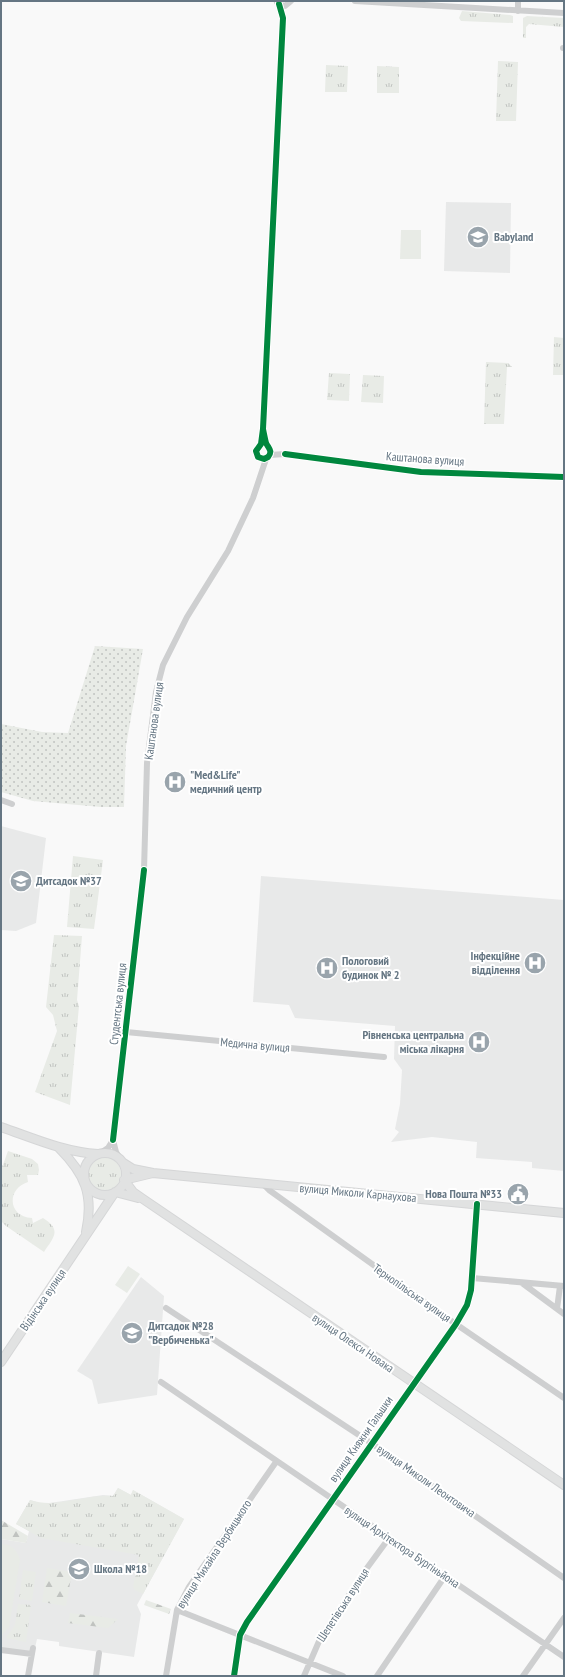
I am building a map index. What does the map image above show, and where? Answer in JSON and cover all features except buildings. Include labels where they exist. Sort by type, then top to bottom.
[{"type":"main road","points":[[1,1127],[80,1153],[109,1154],[118,1158],[122,1162],[125,1171],[124,1180],[119,1189],[109,1194],[97,1193],[88,1186],[73,1162],[59,1147]]},
{"type":"main road","points":[[85,1180],[85,1167],[93,1157],[98,1154]]},
{"type":"main road","name":"вулиця Миколи Карнаухова","points":[[122,1162],[133,1169],[153,1173],[564,1213]]},
{"type":"main road","name":"вулиця Миколи Карнаухова","points":[[124,1180],[153,1173]]},
{"type":"main road","name":"Відінська вулиця","points":[[84,1237],[88,1222],[89,1204],[85,1180]]},
{"type":"main road","name":"вулиця Олекси Новака","points":[[124,1180],[133,1192],[143,1200],[564,1485]]},
{"type":"main road","name":"Відінська вулиця","points":[[1,1362],[115,1192]]},
{"type":"main road","name":"вулиця Олекси Новака","points":[[115,1192],[130,1195],[143,1200]]},
{"type":"street","points":[[355,1],[564,13]]},
{"type":"street","points":[[518,1],[518,11]]},
{"type":"street","points":[[280,9],[291,2]]},
{"type":"street","points":[[280,9],[291,2]]},
{"type":"street","points":[[266,452],[263,429],[280,9]]},
{"type":"street","name":"Каштанова вулиця","points":[[144,870],[147,763],[156,692],[163,665],[187,617],[228,550],[253,498],[266,452],[421,472],[564,476]]},
{"type":"street","points":[[1,800],[12,804]]},
{"type":"street","name":"Студентська вулиця","points":[[113,1140],[144,870]]},
{"type":"street","name":"Медична вулиця","points":[[126,1032],[384,1057]]},
{"type":"street","points":[[98,1154],[108,1148],[113,1140]]},
{"type":"street","points":[[113,1140],[116,1152],[122,1162]]},
{"type":"street","name":"Тернопільська вулиця","points":[[263,1184],[269,1190],[456,1324],[564,1398]]},
{"type":"street","name":"вулиця Княжни Гальшки","points":[[234,1676],[240,1635],[247,1622],[371,1443],[456,1324],[470,1298],[477,1204]]},
{"type":"street","points":[[472,1278],[562,1286],[557,1309]]},
{"type":"street","points":[[520,1282],[564,1314]]},
{"type":"street","name":"вулиця Миколи Леонтовича","points":[[166,1308],[371,1443],[564,1578]]},
{"type":"street","name":"вулиця Архітектора Бургіньйона","points":[[161,1382],[564,1658]]},
{"type":"street","name":"вулиця Михайла Вербицького","points":[[166,1676],[177,1610],[189,1587],[276,1462]]},
{"type":"street","name":"Шепетівська вулиця","points":[[304,1676],[320,1639],[367,1568],[389,1538]]},
{"type":"street","points":[[377,1676],[445,1576]]},
{"type":"street","points":[[177,1610],[343,1676]]},
{"type":"street","points":[[523,1676],[564,1618]]},
{"type":"street","points":[[1,1650],[32,1651],[28,1676]]},
{"type":"street","points":[[96,1676],[100,1653]]},
{"type":"shaded area","name":"Babyland","points":[[446,202],[511,203],[510,273],[444,271]]},
{"type":"shaded area","name":"Дитсадок №37","points":[[1,826],[46,838],[36,923],[16,931],[1,930]]},
{"type":"shaded area","name":"Рівненська центральна міська лікарня","points":[[261,876],[564,900],[564,1171],[532,1168],[532,1162],[476,1158],[477,1142],[432,1137],[391,1142],[399,1132],[395,1129],[400,1104],[402,1070],[394,1059],[395,1026],[295,1018],[289,1005],[253,1002]]},
{"type":"shaded area","name":"Дитсадок №28 \"Вербиченька\"","points":[[141,1277],[164,1296],[157,1395],[98,1404],[92,1380],[77,1371]]},
{"type":"shaded area","name":"Школа №18","points":[[118,1488],[131,1495],[133,1490],[184,1519],[137,1605],[141,1614],[134,1657],[59,1646],[59,1642],[37,1639],[35,1648],[31,1653],[1,1649],[1,1539],[26,1543],[29,1531],[16,1524],[30,1500],[40,1503],[50,1503],[103,1495],[113,1496]]},
{"type":"green space","points":[[462,11],[510,15],[513,16],[513,23],[461,21],[459,18]]},
{"type":"green space","points":[[527,16],[564,18],[564,27],[529,24],[526,27],[526,38],[523,38],[523,18]]},
{"type":"green space","points":[[498,61],[518,62],[516,121],[496,121]]},
{"type":"green space","points":[[326,65],[348,66],[347,92],[325,92]]},
{"type":"green space","points":[[377,66],[399,67],[399,93],[377,93]]},
{"type":"green space","points":[[401,230],[421,230],[421,259],[400,259]]},
{"type":"green space","points":[[554,337],[564,338],[564,375],[553,375]]},
{"type":"green space","points":[[486,362],[508,363],[512,367],[507,367],[504,424],[484,424]]},
{"type":"green space","points":[[329,373],[350,374],[349,401],[327,400]]},
{"type":"green space","points":[[363,375],[384,376],[383,403],[361,402]]},
{"type":"green space","points":[[95,646],[143,649],[126,746],[124,807],[101,807],[33,801],[1,792],[1,724],[42,732],[68,733]]},
{"type":"green space","points":[[73,856],[103,860],[94,929],[67,927]]},
{"type":"green space","points":[[54,935],[82,936],[77,1000],[79,1006],[70,1105],[35,1092],[57,1031],[53,1015],[46,1007]]},
{"type":"green space","points":[[8,1151],[32,1159],[38,1164],[38,1175],[27,1175],[28,1182],[16,1190],[13,1196],[13,1202],[14,1208],[18,1213],[32,1218],[33,1223],[43,1218],[53,1226],[53,1238],[44,1252],[1,1221],[1,1170]]},
{"type":"green space","points":[[104,1157],[116,1162],[121,1174],[116,1186],[104,1191],[92,1186],[87,1174],[92,1162]]},
{"type":"green space","points":[[128,1266],[140,1274],[127,1293],[115,1285]]},
{"type":"green space","points":[[118,1488],[131,1495],[133,1490],[184,1519],[143,1594],[135,1590],[133,1587],[139,1555],[41,1538],[16,1524],[30,1500],[50,1503],[92,1497],[113,1496]]},
{"type":"green space","points":[[1,1520],[28,1536],[26,1543],[1,1539]]},
{"type":"green space","points":[[1,1544],[14,1548],[20,1560],[9,1627],[1,1636]]},
{"type":"green space","points":[[47,1568],[72,1572],[66,1606],[42,1602]]},
{"type":"green space","points":[[23,1570],[36,1572],[32,1601],[19,1599]]},
{"type":"green space","points":[[146,1600],[171,1609],[169,1614],[144,1605]]},
{"type":"green space","points":[[18,1604],[31,1605],[26,1642],[6,1638],[15,1625]]},
{"type":"green space","points":[[70,1613],[118,1619],[108,1628],[68,1623]]},
{"type":"cycle path","points":[[263,429],[266,443],[270,452],[268,457],[264,459],[258,457],[256,451],[261,444],[263,429],[283,18],[279,4]]},
{"type":"cycle path","points":[[285,454],[421,472],[564,477]]},
{"type":"cycle path","points":[[113,1140],[144,870]]},
{"type":"cycle path","points":[[234,1676],[240,1635],[247,1622],[456,1324],[467,1305],[471,1290],[477,1204]]},
{"type":"place","name":"Babyland","points":[[478,237]]},
{"type":"place","name":"\"Med&Life\" медичний центр","points":[[175,782]]},
{"type":"place","name":"Дитсадок №37","points":[[21,881]]},
{"type":"place","name":"Інфекційне відділення","points":[[535,963]]},
{"type":"place","name":"Пологовий будинок № 2","points":[[327,968]]},
{"type":"place","name":"Рівненська центральна міська лікарня","points":[[479,1042]]},
{"type":"place","name":"Нова Пошта №33","points":[[518,1194]]},
{"type":"place","name":"Дитсадок №28 \"Вербиченька\"","points":[[132,1333]]},
{"type":"place","name":"Школа №18","points":[[79,1569]]}]
